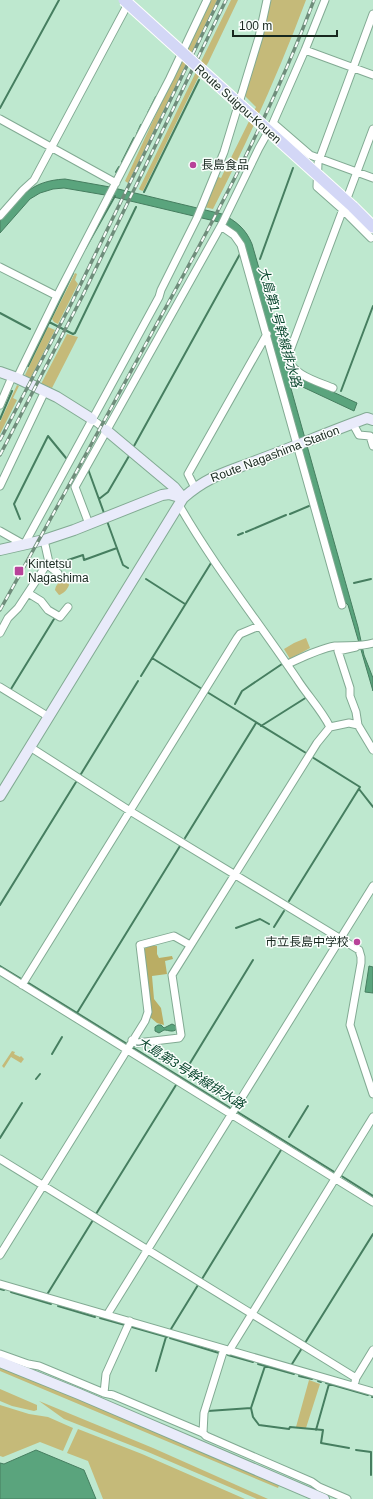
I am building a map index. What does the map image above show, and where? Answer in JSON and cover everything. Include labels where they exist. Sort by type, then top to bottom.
[{"type":"main road","name":"Route Suigou-Kouen","points":[[124,0],[348,208],[372,233]]},
{"type":"main road","name":"Route Suigou-Kouen","points":[[348,208],[373,222]]},
{"type":"street","points":[[0,216],[34,180],[130,0]]},
{"type":"street","points":[[24,543],[159,298],[161,290],[202,207],[224,152],[259,37],[267,0]]},
{"type":"street","points":[[89,524],[75,487],[227,214],[259,148],[273,123],[325,0]]},
{"type":"street","points":[[0,405],[170,78],[204,1]]},
{"type":"street","points":[[348,208],[317,187],[320,159],[373,14]]},
{"type":"street","points":[[305,50],[373,75]]},
{"type":"street","points":[[0,119],[52,147],[114,185]]},
{"type":"street","points":[[273,123],[310,155],[373,178]]},
{"type":"street","points":[[334,388],[304,375],[293,368],[287,357],[348,208],[357,172],[373,129]]},
{"type":"street","points":[[221,225],[234,235],[241,246],[275,360],[342,605]]},
{"type":"street","points":[[0,266],[57,296]]},
{"type":"street","points":[[195,488],[188,474],[267,334]]},
{"type":"street","points":[[275,360],[287,357]]},
{"type":"street","points":[[0,372],[71,404],[106,430],[174,487],[196,534],[259,626],[288,664],[301,686],[325,716],[330,726]]},
{"type":"street","points":[[0,486],[45,392]]},
{"type":"street","name":"Route Nagashima Station","points":[[0,796],[181,502],[195,488],[224,472],[371,418]]},
{"type":"street","points":[[353,424],[359,435],[370,436],[373,446]]},
{"type":"street","points":[[0,550],[24,543],[44,540],[89,524],[162,494],[169,494],[181,502]]},
{"type":"street","points":[[0,531],[24,543]]},
{"type":"street","points":[[44,540],[50,567],[58,572],[59,578]]},
{"type":"street","points":[[0,633],[8,618],[18,608],[49,561]]},
{"type":"street","points":[[28,593],[41,601],[48,610],[60,617],[68,607]]},
{"type":"street","points":[[24,982],[236,638],[240,634],[259,626]]},
{"type":"street","points":[[288,664],[320,649],[373,643]]},
{"type":"street","points":[[361,645],[338,651],[350,688],[350,696],[356,712],[358,725],[373,750]]},
{"type":"street","points":[[0,687],[49,717]]},
{"type":"street","points":[[129,1045],[179,1038],[181,1035],[172,975],[317,743],[330,726],[349,724],[358,725]]},
{"type":"street","points":[[30,747],[130,811],[339,940],[359,950],[361,958],[350,1025],[373,1094]]},
{"type":"street","points":[[107,1315],[373,886]]},
{"type":"street","points":[[0,1255],[148,1012],[140,945],[174,936],[190,945]]},
{"type":"street","points":[[0,971],[24,982],[129,1045],[337,1175],[373,1202]]},
{"type":"street","points":[[203,1433],[204,1414],[226,1350],[252,1314],[373,1117]]},
{"type":"street","points":[[0,1158],[356,1378]]},
{"type":"street","points":[[0,1284],[373,1392]]},
{"type":"street","points":[[104,1393],[106,1374],[130,1321]]},
{"type":"street","points":[[354,1387],[356,1378],[373,1350]]},
{"type":"street","points":[[0,1354],[28,1364],[39,1366],[104,1393],[113,1395],[203,1433],[206,1436],[312,1482],[319,1487],[347,1499]]},
{"type":"street","points":[[0,1362],[108,1406],[324,1499]]},
{"type":"shaded area","points":[[209,0],[217,0],[128,183],[125,181]]},
{"type":"shaded area","points":[[231,0],[238,0],[143,191],[140,190],[139,189]]},
{"type":"shaded area","points":[[268,0],[306,0],[274,80],[226,183],[213,209],[204,207],[216,176],[221,178],[256,107],[245,96]]},
{"type":"shaded area","points":[[65,179],[110,187],[222,214],[236,223],[244,230],[252,244],[287,365],[296,375],[357,403],[354,411],[292,382],[290,385],[358,627],[364,655],[373,678],[373,691],[348,605],[345,602],[243,243],[223,223],[105,195],[64,188],[53,189],[40,193],[30,199],[0,233],[0,221],[28,191],[43,183]]},
{"type":"shaded area","points":[[75,273],[77,274],[75,280],[78,284],[58,324],[52,319]]},
{"type":"shaded area","points":[[48,327],[55,330],[30,379],[25,375]]},
{"type":"shaded area","points":[[67,334],[78,337],[52,388],[41,384]]},
{"type":"shaded area","points":[[17,385],[19,386],[13,398],[17,400],[0,434],[0,422]]},
{"type":"shaded area","points":[[64,580],[68,582],[68,588],[59,595],[55,588]]},
{"type":"shaded area","points":[[306,638],[310,648],[290,659],[284,649]]},
{"type":"shaded area","points":[[151,945],[157,946],[157,954],[159,958],[172,956],[173,959],[165,961],[167,974],[152,976],[154,999],[161,1008],[164,1025],[157,1023],[150,1017],[144,949]]},
{"type":"shaded area","points":[[369,966],[373,967],[373,993],[365,992]]},
{"type":"shaded area","points":[[172,1024],[176,1026],[177,1029],[172,1031],[164,1030],[159,1033],[155,1031],[155,1027],[158,1025],[161,1025],[164,1028]]},
{"type":"shaded area","points":[[12,1051],[15,1052],[14,1054],[20,1057],[21,1056],[24,1059],[21,1063],[11,1057],[4,1068],[2,1066]]},
{"type":"shaded area","points":[[0,1366],[280,1483],[278,1488],[0,1371]]},
{"type":"shaded area","points":[[309,1380],[320,1384],[306,1428],[296,1427]]},
{"type":"shaded area","points":[[0,1389],[37,1405],[37,1410],[34,1411],[12,1406],[0,1401]]},
{"type":"shaded area","points":[[39,1401],[153,1448],[268,1499],[257,1499],[148,1452],[64,1419]]},
{"type":"shaded area","points":[[0,1405],[29,1414],[48,1417],[73,1428],[63,1451],[40,1442],[3,1457],[0,1456]]},
{"type":"shaded area","points":[[78,1429],[142,1454],[245,1499],[103,1499],[88,1461],[67,1453]]},
{"type":"shaded area","points":[[36,1450],[84,1470],[96,1499],[0,1499],[0,1463],[4,1464]]},
{"type":"waterway","points":[[0,108],[59,0]]},
{"type":"waterway","points":[[144,192],[199,80]]},
{"type":"waterway","points":[[148,113],[156,97]]},
{"type":"waterway","points":[[137,134],[141,125]]},
{"type":"waterway","points":[[122,162],[134,138]]},
{"type":"waterway","points":[[116,172],[119,167]]},
{"type":"waterway","points":[[260,259],[293,168]]},
{"type":"waterway","points":[[85,249],[115,196]]},
{"type":"waterway","points":[[49,322],[73,334],[75,333],[136,207]]},
{"type":"waterway","points":[[134,446],[240,254]]},
{"type":"waterway","points":[[28,366],[73,273]]},
{"type":"waterway","points":[[341,391],[373,306]]},
{"type":"waterway","points":[[0,313],[30,329]]},
{"type":"waterway","points":[[0,419],[12,391]]},
{"type":"waterway","points":[[20,519],[14,504],[48,436],[66,458]]},
{"type":"waterway","points":[[99,499],[108,492],[129,456]]},
{"type":"waterway","points":[[88,469],[104,513]]},
{"type":"waterway","points":[[290,514],[309,506]]},
{"type":"waterway","points":[[246,532],[286,515]]},
{"type":"waterway","points":[[107,521],[123,565],[128,568]]},
{"type":"waterway","points":[[238,535],[243,533]]},
{"type":"waterway","points":[[68,560],[83,555],[84,560],[117,548]]},
{"type":"waterway","points":[[141,676],[211,563]]},
{"type":"waterway","points":[[146,579],[185,604]]},
{"type":"waterway","points":[[354,583],[371,579]]},
{"type":"waterway","points":[[11,689],[54,619]]},
{"type":"waterway","points":[[152,658],[202,689]]},
{"type":"waterway","points":[[235,704],[242,691],[282,664]]},
{"type":"waterway","points":[[81,774],[138,681]]},
{"type":"waterway","points":[[207,692],[306,753]]},
{"type":"waterway","points":[[261,726],[307,697]]},
{"type":"waterway","points":[[185,838],[256,723]]},
{"type":"waterway","points":[[289,901],[360,787],[312,757]]},
{"type":"waterway","points":[[0,905],[76,782]]},
{"type":"waterway","points":[[359,789],[373,807]]},
{"type":"waterway","points":[[77,1013],[180,846]]},
{"type":"waterway","points":[[274,927],[284,911]]},
{"type":"waterway","points":[[236,928],[260,919],[269,924]]},
{"type":"waterway","points":[[184,1073],[253,960]]},
{"type":"waterway","name":"大島第3号幹線排水路","points":[[0,966],[23,980]]},
{"type":"waterway","name":"大島第3号幹線排水路","points":[[27,982],[232,1109]]},
{"type":"waterway","points":[[52,1054],[62,1037]]},
{"type":"waterway","points":[[36,1079],[40,1074]]},
{"type":"waterway","points":[[96,1214],[176,1085]]},
{"type":"waterway","points":[[0,1138],[22,1103]]},
{"type":"waterway","points":[[289,1137],[308,1106]]},
{"type":"waterway","name":"大島第3号幹線排水路","points":[[236,1111],[336,1173]]},
{"type":"waterway","points":[[202,1279],[281,1150]]},
{"type":"waterway","name":"大島第3号幹線排水路","points":[[340,1175],[373,1196]]},
{"type":"waterway","points":[[48,1293],[93,1220]]},
{"type":"waterway","points":[[305,1343],[373,1234]]},
{"type":"waterway","points":[[171,1329],[198,1285]]},
{"type":"waterway","points":[[0,1289],[4,1290]]},
{"type":"waterway","points":[[11,1292],[51,1304]]},
{"type":"waterway","points":[[58,1306],[95,1317]]},
{"type":"waterway","points":[[100,1318],[125,1325]]},
{"type":"waterway","points":[[132,1327],[167,1337]]},
{"type":"waterway","points":[[156,1371],[166,1337]]},
{"type":"waterway","points":[[170,1338],[219,1353]]},
{"type":"waterway","points":[[292,1364],[302,1348]]},
{"type":"waterway","points":[[228,1355],[253,1362]]},
{"type":"waterway","points":[[258,1364],[294,1374]]},
{"type":"waterway","points":[[208,1411],[251,1408],[265,1366]]},
{"type":"waterway","points":[[299,1376],[312,1379]]},
{"type":"waterway","points":[[326,1383],[368,1395]]},
{"type":"waterway","points":[[316,1430],[329,1384]]},
{"type":"waterway","points":[[251,1408],[253,1417],[259,1425],[289,1429],[290,1427],[323,1430],[321,1443],[349,1448]]},
{"type":"waterway","points":[[356,1450],[371,1452],[371,1475]]},
{"type":"railway","points":[[0,440],[72,302],[219,0]]},
{"type":"railway","points":[[0,455],[82,297],[226,0]]},
{"type":"railway","points":[[0,610],[198,249],[240,168],[279,85],[314,0]]},
{"type":"place","name":"長島食品","points":[[193,165]]},
{"type":"place","name":"Kintetsu Nagashima","points":[[19,571]]},
{"type":"place","name":"市立長島中学校","points":[[357,942]]},
{"type":"water label","name":"大島第1号幹線排水路","points":[[280,327]]}]
